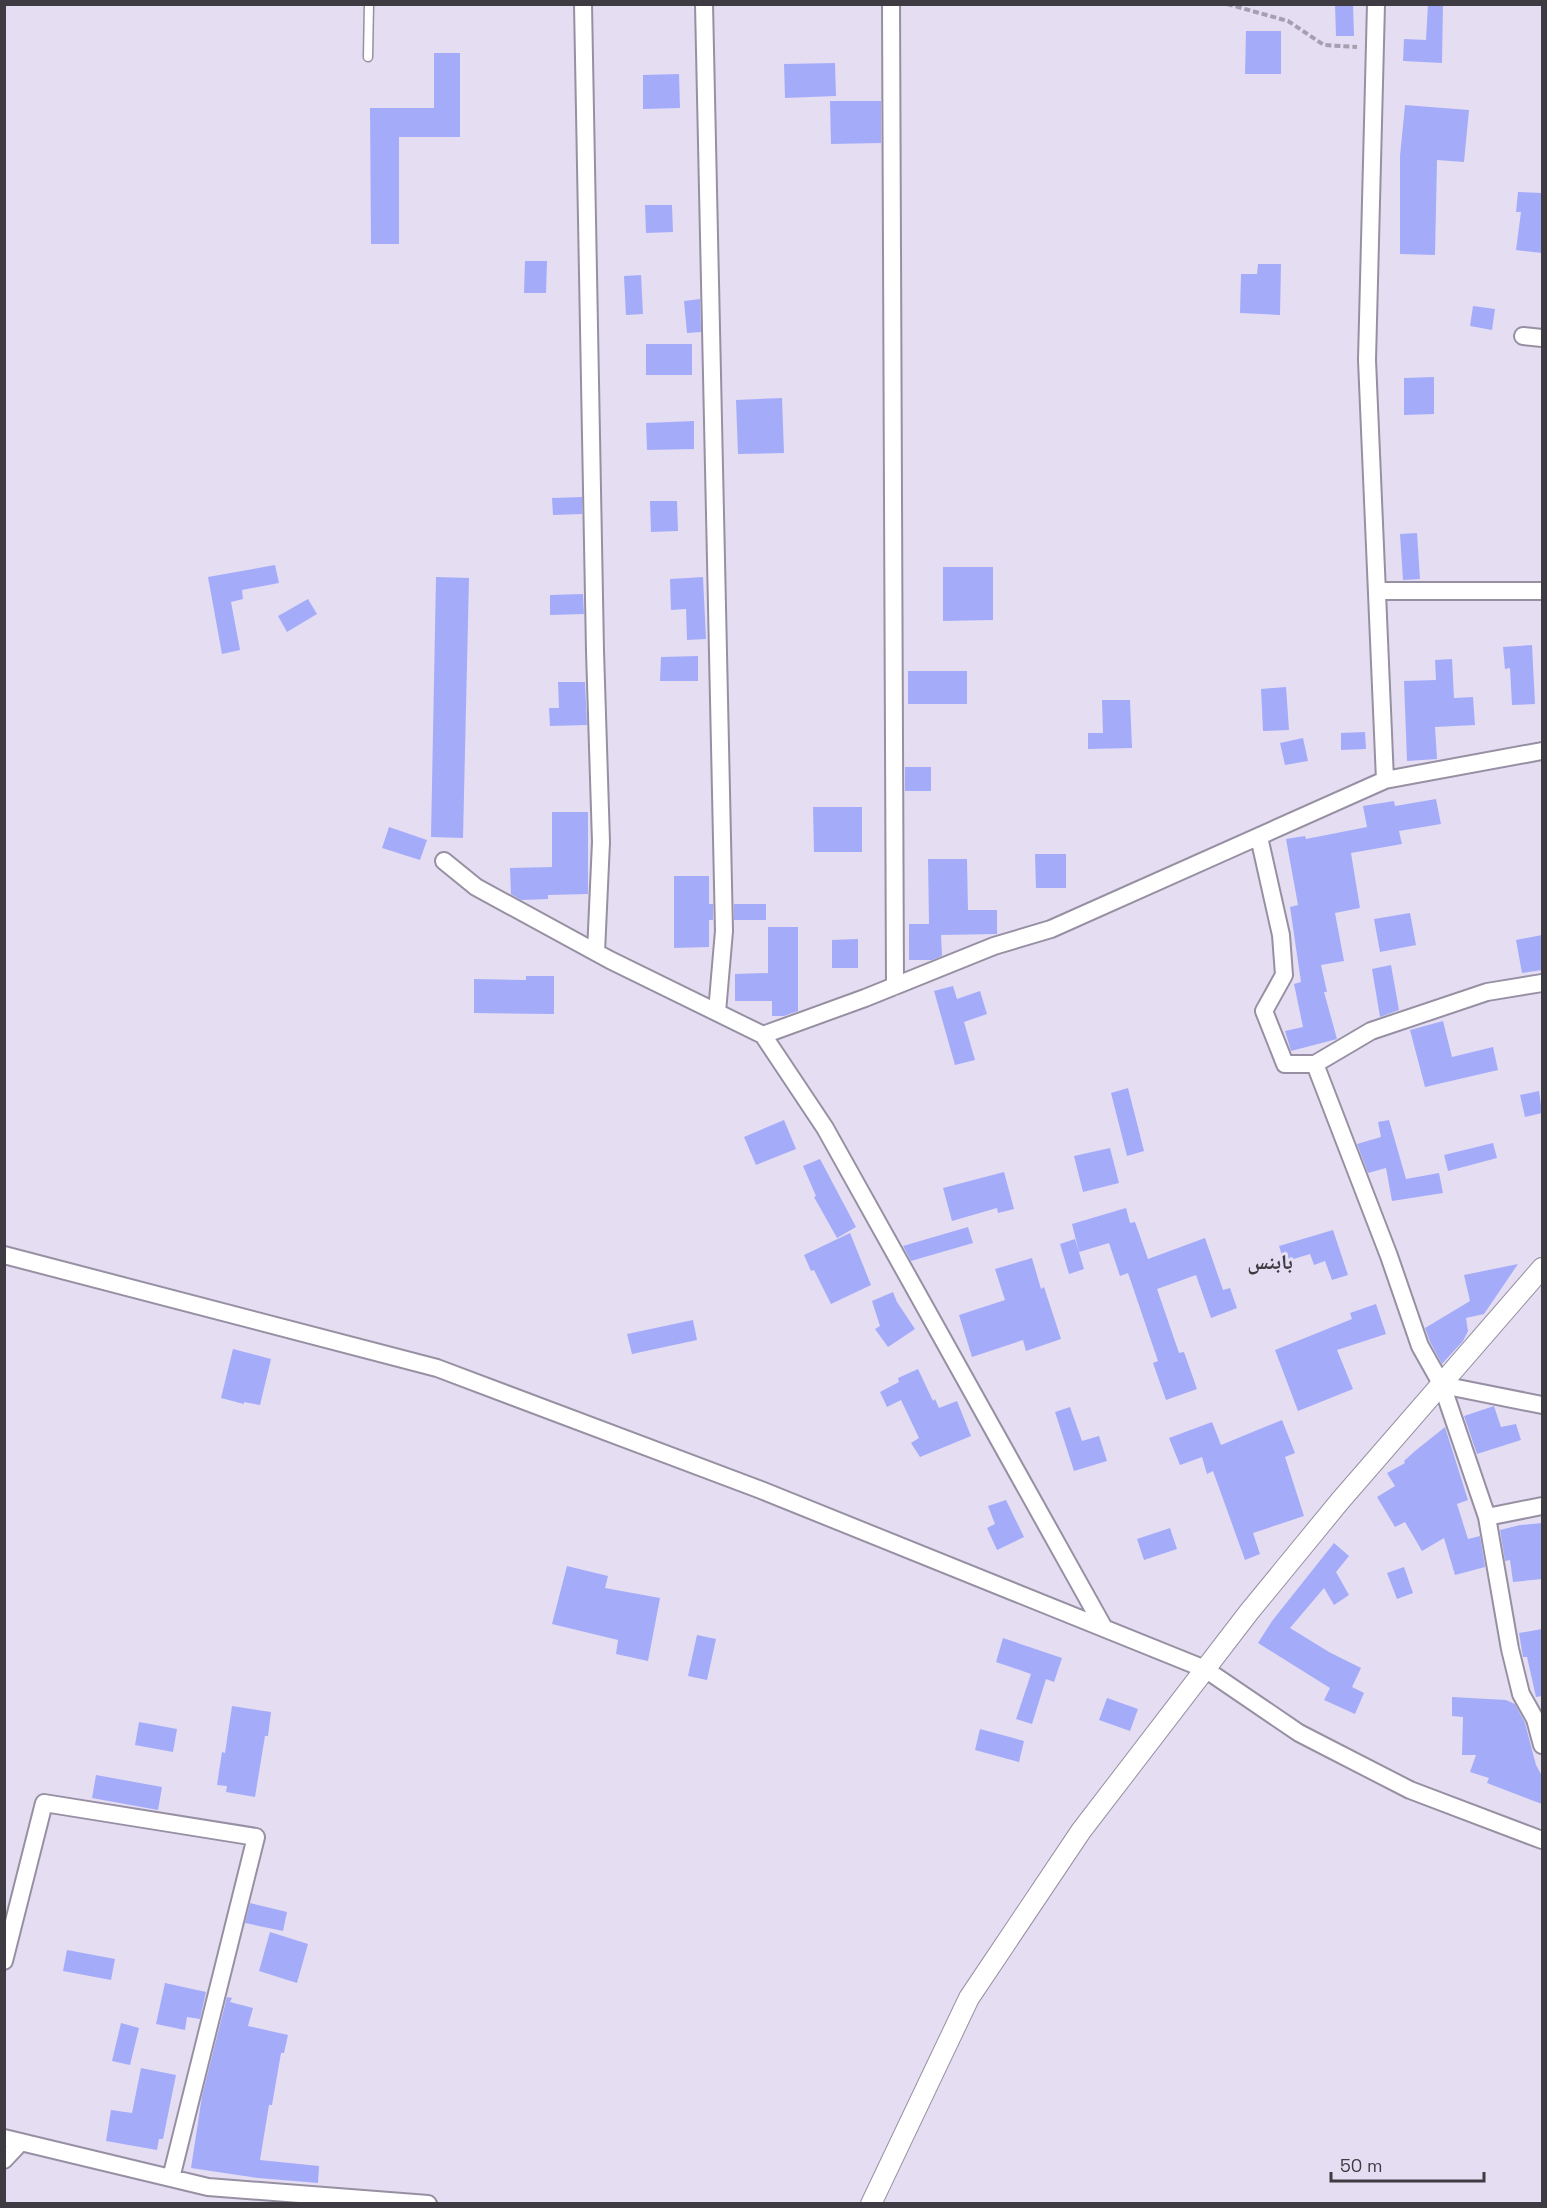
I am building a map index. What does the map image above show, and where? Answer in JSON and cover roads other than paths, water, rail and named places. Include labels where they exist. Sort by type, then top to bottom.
[{"type":"street","points":[[583,4],[595,651],[601,842],[596,952]]},
{"type":"street","points":[[704,4],[724,931],[717,1012]]},
{"type":"street","points":[[891,4],[895,986]]},
{"type":"street","points":[[1376,4],[1367,360],[1385,780]]},
{"type":"street","points":[[1523,336],[1542,338]]},
{"type":"street","points":[[1377,591],[1542,591]]},
{"type":"street","points":[[764,1035],[994,946],[1052,929],[1385,780],[1542,751]]},
{"type":"street","points":[[1259,837],[1281,935],[1284,975],[1264,1011],[1285,1064],[1315,1064],[1371,1031],[1488,992],[1542,982]]},
{"type":"street","points":[[444,861],[476,887],[596,952],[764,1035],[825,1128],[1104,1628]]},
{"type":"street","points":[[1315,1064],[1389,1256],[1420,1346],[1442,1385],[1487,1517],[1510,1649],[1521,1694],[1539,1717],[1542,1745]]},
{"type":"street","points":[[4,1254],[436,1368],[761,1490],[1205,1668],[1299,1733],[1410,1790],[1542,1840]]},
{"type":"street","points":[[871,2204],[969,1998],[1081,1831],[1205,1668],[1332,1510],[1542,1268]]},
{"type":"street","points":[[1442,1385],[1542,1405]]},
{"type":"street","points":[[1487,1517],[1542,1506]]},
{"type":"street","points":[[4,1960],[44,1803],[256,1837],[171,2178]]},
{"type":"street","points":[[4,2160],[13,2140],[208,2187],[273,2198],[428,2204]]},
{"type":"lane","points":[[368,57],[369,4]]},
{"type":"district","name":"بابنس","points":[[1270,1261]]}]
